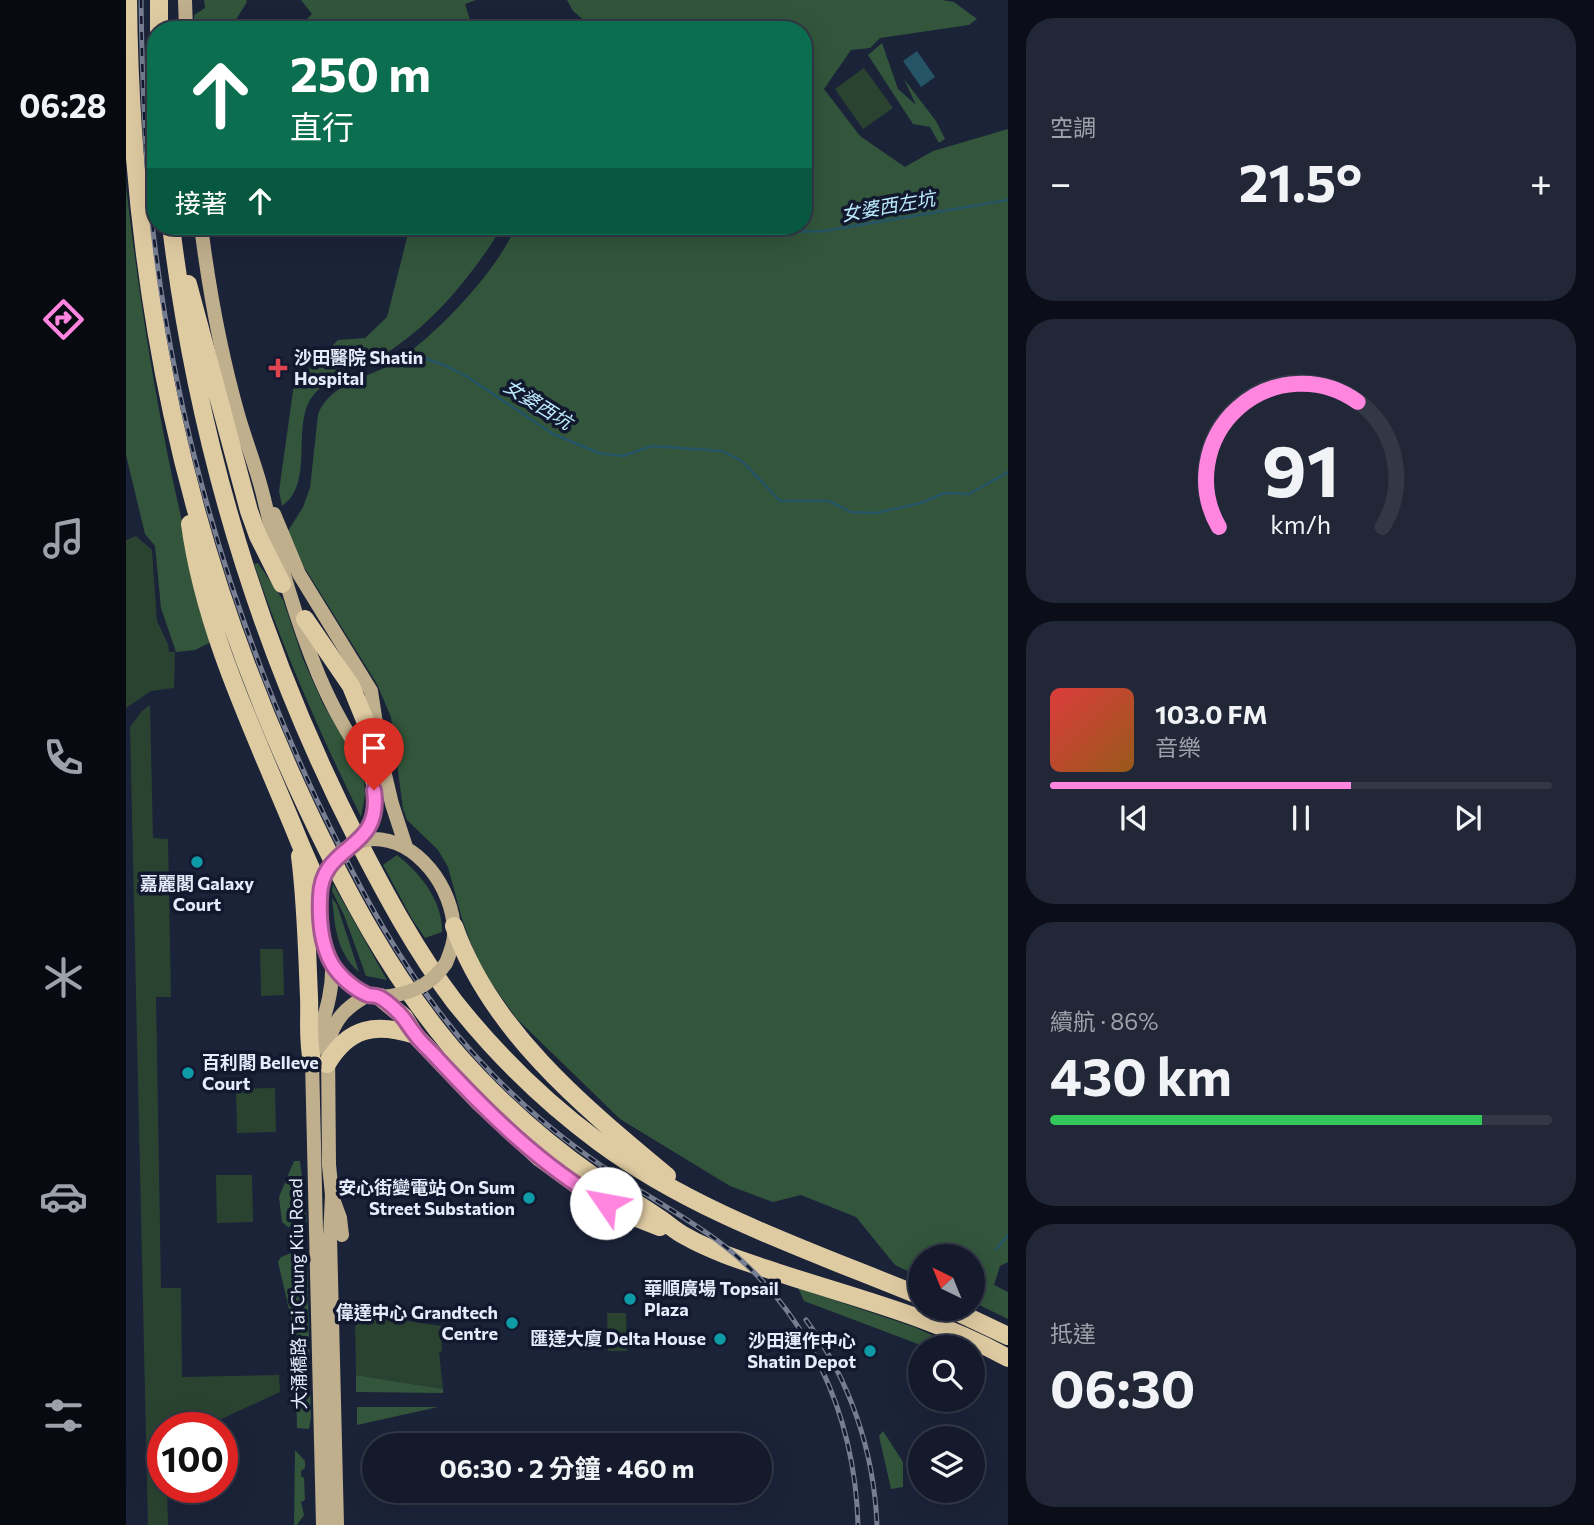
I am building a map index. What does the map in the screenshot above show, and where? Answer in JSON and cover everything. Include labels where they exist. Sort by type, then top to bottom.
[{"type":"highway","points":[[128,0],[132,135],[143,254],[159,354],[188,482],[233,630],[279,747],[321,839],[357,906],[402,981],[456,1052],[517,1115],[588,1172],[684,1236]]},
{"type":"highway","points":[[159,0],[159,21]]},
{"type":"highway","points":[[172,235],[201,403],[221,487],[246,573],[279,666],[318,758],[391,904],[428,964],[457,1003],[530,1085],[612,1152],[707,1206],[908,1291]]},
{"type":"highway","points":[[173,235],[192,296],[252,521],[282,584]]},
{"type":"highway","points":[[188,482],[193,546],[217,636],[306,864],[320,890]]},
{"type":"highway","points":[[305,619],[351,686],[382,762]]},
{"type":"highway","points":[[306,864],[306,912],[326,1032],[319,1062]]},
{"type":"highway","points":[[454,926],[489,994],[536,1055],[588,1108],[707,1206]]},
{"type":"highway","points":[[374,996],[503,1125],[565,1177],[619,1211],[764,1268],[933,1322],[1008,1358]]},
{"type":"highway","points":[[319,1062],[307,1038],[326,1032],[365,1030],[397,1021]]},
{"type":"highway","points":[[976,1321],[1008,1336]]},
{"type":"main road","points":[[185,0],[186,21]]},
{"type":"main road","points":[[202,235],[211,296],[238,416],[306,644],[333,706],[370,775],[376,806],[370,835],[347,848],[330,866],[320,890],[324,945],[332,964],[343,978],[374,996]]},
{"type":"main road","points":[[268,510],[299,575],[371,691],[382,762],[405,847]]},
{"type":"main road","points":[[326,1032],[342,1012],[374,996],[398,995],[418,989],[434,978],[446,962],[452,945],[454,926],[450,907],[440,884],[418,856],[405,847],[370,835]]},
{"type":"main road","points":[[326,1032],[332,992],[332,964]]},
{"type":"main road","name":"大涌橋路 Tai Chung Kiu Road","points":[[319,1062],[331,1195],[337,1525]]},
{"type":"main road","name":"大涌橋路 Tai Chung Kiu Road","points":[[319,1062],[323,1525]]},
{"type":"main road","points":[[331,1195],[340,1218],[342,1236]]},
{"type":"green space","points":[[204,0],[247,2],[235,21],[194,21],[194,15],[205,8]]},
{"type":"green space","points":[[301,0],[476,0],[465,4],[470,21],[305,21],[312,14]]},
{"type":"green space","points":[[567,0],[942,0],[954,2],[977,19],[969,25],[880,38],[870,48],[851,50],[824,89],[860,136],[905,167],[933,151],[1008,129],[1008,1262],[1000,1266],[994,1285],[1008,1292],[1008,1319],[985,1308],[985,1244],[908,1244],[908,1271],[895,1265],[856,1217],[801,1195],[773,1202],[730,1186],[620,1119],[516,1018],[479,965],[462,919],[448,867],[438,850],[407,820],[403,809],[391,717],[377,684],[296,554],[288,531],[303,507],[310,488],[318,414],[324,403],[343,387],[400,359],[432,333],[466,299],[495,262],[511,235],[812,235],[812,21],[585,21],[573,11]]},
{"type":"green space","points":[[882,43],[898,89],[916,105],[904,79],[936,121],[945,139],[939,143],[930,127],[913,124],[868,55]]},
{"type":"green space","points":[[864,68],[893,108],[863,129],[835,89]]},
{"type":"green space","points":[[126,186],[160,416],[184,529],[213,641],[195,650],[176,652],[161,608],[155,546],[145,534],[126,455]]},
{"type":"green space","points":[[408,235],[497,235],[468,277],[426,322],[394,348],[330,380],[312,397],[303,423],[298,484],[292,496],[282,506],[279,491],[294,384],[338,340],[365,338],[387,317]]},
{"type":"green space","points":[[136,536],[152,550],[157,621],[169,652],[175,652],[174,688],[151,691],[126,708],[126,540]]},
{"type":"green space","points":[[258,563],[283,600],[303,659],[323,704],[356,760],[364,781],[365,795],[361,817],[290,660],[254,564]]},
{"type":"green space","points":[[150,705],[153,838],[168,839],[171,997],[156,997],[161,1288],[181,1288],[182,1377],[279,1375],[280,1392],[237,1412],[147,1412],[147,1481],[130,727]]},
{"type":"green space","points":[[397,855],[422,879],[434,899],[439,909],[442,932],[425,938],[412,919],[383,865]]},
{"type":"green space","points":[[333,884],[387,980],[366,976],[344,915],[332,891]]},
{"type":"green space","points":[[332,898],[337,905],[359,972],[341,947]]},
{"type":"green space","points":[[260,949],[283,949],[284,995],[261,996]]},
{"type":"green space","points":[[275,1088],[276,1132],[237,1133],[236,1089]]},
{"type":"green space","points":[[294,1161],[300,1161],[307,1221],[300,1226],[288,1227],[282,1222],[279,1197]]},
{"type":"green space","points":[[216,1175],[252,1175],[253,1222],[217,1223]]},
{"type":"green space","points":[[294,1252],[307,1261],[311,1418],[309,1429],[297,1428],[295,1335],[278,1262],[281,1257]]},
{"type":"green space","points":[[798,1288],[932,1335],[908,1335],[908,1340],[804,1301]]},
{"type":"green space","points":[[355,1313],[441,1326],[442,1351],[439,1352],[443,1389],[356,1375]]},
{"type":"green space","points":[[607,1313],[626,1313],[627,1351],[608,1351]]},
{"type":"green space","points":[[356,1375],[443,1389],[443,1393],[356,1392]]},
{"type":"green space","points":[[357,1407],[438,1407],[357,1425]]},
{"type":"green space","points":[[883,1431],[903,1462],[903,1487],[891,1489],[879,1436]]},
{"type":"green space","points":[[295,1450],[305,1461],[305,1468],[301,1471],[304,1478],[305,1500],[301,1502],[304,1515],[297,1525],[294,1525]]},
{"type":"green space","points":[[148,1503],[167,1503],[168,1525],[148,1525]]},
{"type":"water","points":[[917,51],[935,77],[921,87],[903,61]]},
{"type":"waterway","name":"女婆西左坑","points":[[812,231],[1008,200]]},
{"type":"waterway","name":"女婆西坑","points":[[406,352],[466,376],[553,434],[599,453],[623,456],[652,446],[722,451],[742,461],[780,501],[829,501],[851,512],[876,513],[921,503],[944,493],[969,494],[1008,472]]},
{"type":"waterway","points":[[996,1249],[1008,1235]]},
{"type":"railway","points":[[141,0],[147,159]]},
{"type":"railway","points":[[154,235],[174,363],[209,512],[257,657],[285,728],[354,875],[413,974],[481,1062],[541,1120],[601,1166],[718,1241],[750,1268],[777,1298],[801,1331],[821,1367],[836,1404],[848,1443],[858,1525]]},
{"type":"railway","points":[[806,1320],[835,1367],[857,1417],[871,1470],[877,1525]]},
{"type":"place","name":"沙田醫院 Shatin Hospital","points":[[278,368]]},
{"type":"place","name":"嘉麗閣 Galaxy Court","points":[[197,862]]},
{"type":"place","name":"百利閣 Belleve Court","points":[[188,1073]]},
{"type":"place","name":"安心街變電站 On Sum Street Substation","points":[[529,1198]]},
{"type":"place","name":"華順廣場 Topsail Plaza","points":[[630,1299]]},
{"type":"place","name":"偉達中心 Grandtech Centre","points":[[512,1323]]},
{"type":"place","name":"匯達大廈 Delta House","points":[[720,1339]]},
{"type":"place","name":"沙田運作中心 Shatin Depot","points":[[870,1351]]},
{"type":"route","points":[[374,790],[375,812],[371,825],[358,843],[337,857],[323,878],[320,890],[324,945],[332,964],[352,986],[368,995],[380,997],[400,1014],[415,1035],[478,1101],[540,1158],[592,1196],[606,1203]]}]
